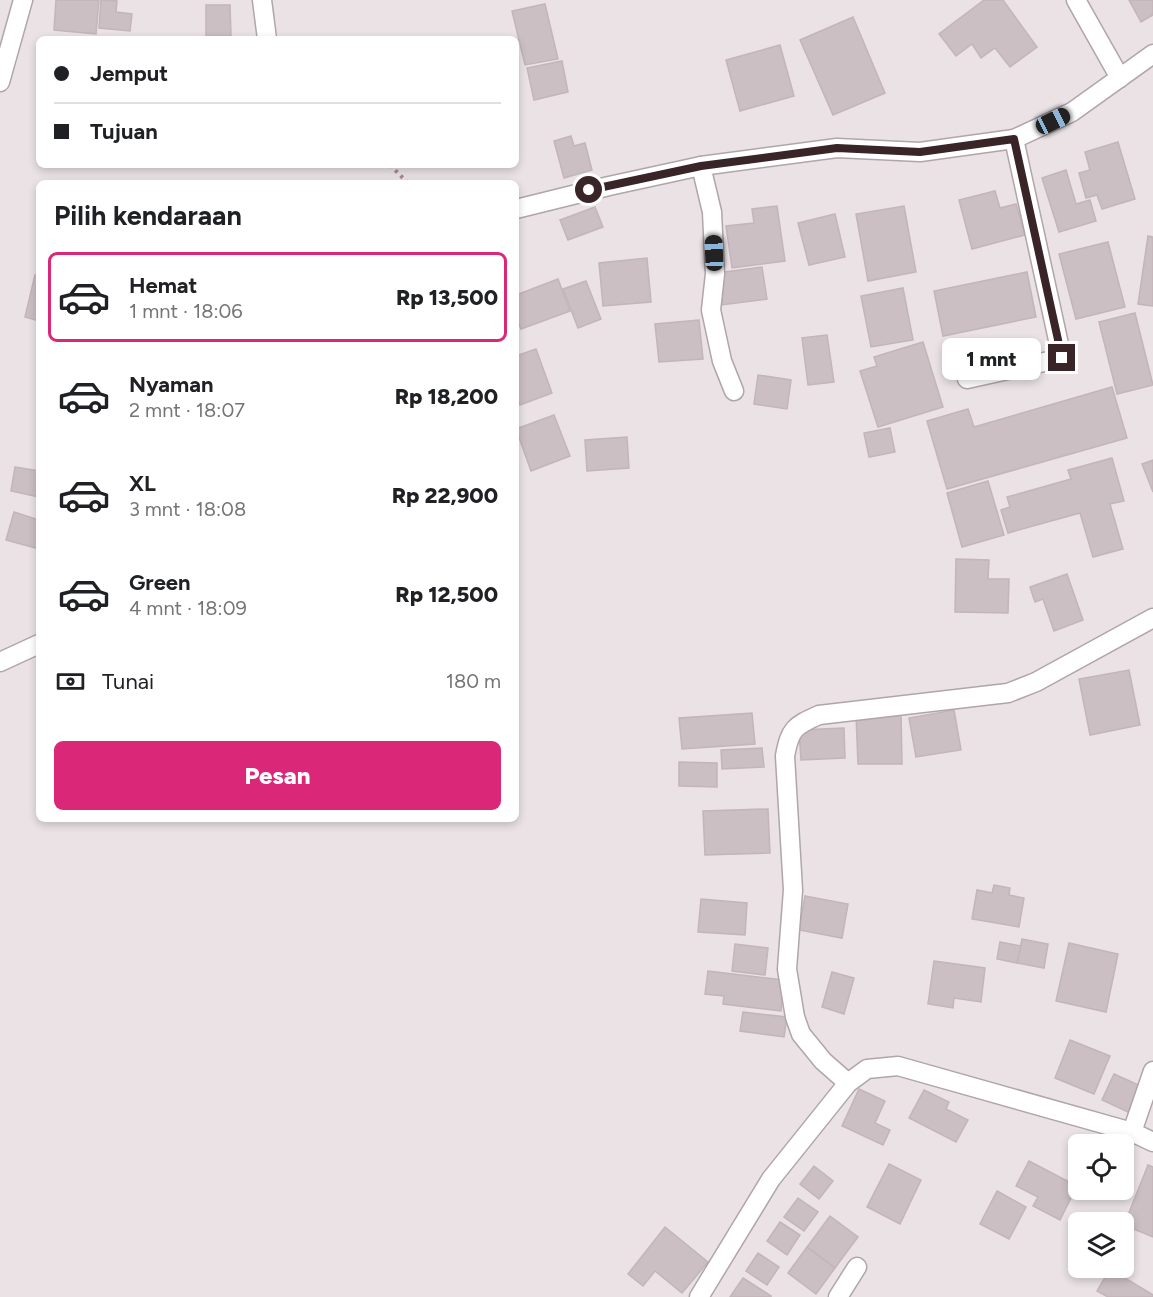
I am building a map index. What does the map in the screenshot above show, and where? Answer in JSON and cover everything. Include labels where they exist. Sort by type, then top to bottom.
[{"type":"street","points":[[0,82],[23,0]]},
{"type":"street","points":[[262,0],[267,36]]},
{"type":"street","points":[[1076,0],[1120,78]]},
{"type":"street","points":[[519,208],[701,166],[837,148],[920,152],[1014,139],[1072,112],[1153,54]]},
{"type":"street","points":[[968,379],[1062,358],[1014,139]]},
{"type":"street","points":[[701,166],[712,212],[715,274],[711,310],[722,361],[734,391]]},
{"type":"street","points":[[848,1083],[823,1062],[801,1034],[795,1017],[787,969],[793,890],[785,756],[789,734],[798,725],[819,715],[1008,693],[1036,682],[1153,618]]},
{"type":"street","points":[[0,663],[36,645]]},
{"type":"street","points":[[699,1297],[771,1179],[848,1083],[867,1069],[898,1066],[1132,1132],[1153,1142]]},
{"type":"street","points":[[1132,1132],[1153,1071]]},
{"type":"street","points":[[838,1297],[857,1267]]},
{"type":"path","points":[[393,168],[405,180]]},
{"type":"building","points":[[56,0],[99,0],[96,34],[54,30]]},
{"type":"building","points":[[101,0],[117,1],[116,12],[132,14],[130,31],[99,28]]},
{"type":"building","points":[[984,0],[1003,0],[1037,47],[1010,67],[995,48],[981,58],[972,44],[956,56],[939,34]]},
{"type":"building","points":[[1129,0],[1153,0],[1153,15],[1141,22]]},
{"type":"building","points":[[545,4],[558,59],[525,65],[512,11]]},
{"type":"building","points":[[206,5],[230,5],[231,36],[206,36]]},
{"type":"building","points":[[853,17],[885,93],[833,115],[800,40]]},
{"type":"building","points":[[780,45],[794,96],[740,111],[726,60]]},
{"type":"building","points":[[562,61],[568,92],[534,100],[527,68]]},
{"type":"building","points":[[571,136],[574,146],[585,143],[592,170],[564,178],[554,141]]},
{"type":"building","points":[[1118,142],[1135,199],[1102,209],[1097,195],[1086,198],[1079,173],[1090,170],[1085,152]]},
{"type":"building","points":[[1066,170],[1076,204],[1090,200],[1096,221],[1059,232],[1042,178]]},
{"type":"building","points":[[995,191],[1000,208],[1016,204],[1025,235],[972,249],[959,200]]},
{"type":"building","points":[[777,206],[785,261],[732,268],[726,226],[754,223],[752,209]]},
{"type":"building","points":[[904,206],[916,272],[868,281],[856,214]]},
{"type":"building","points":[[595,207],[603,227],[568,240],[560,220]]},
{"type":"building","points":[[835,214],[845,257],[809,265],[798,223]]},
{"type":"building","points":[[1148,236],[1153,237],[1153,306],[1138,304]]},
{"type":"building","points":[[1108,242],[1125,307],[1076,319],[1059,254]]},
{"type":"building","points":[[647,258],[651,302],[603,306],[599,263]]},
{"type":"building","points":[[762,267],[767,299],[721,305],[717,273]]},
{"type":"building","points":[[1027,272],[1036,317],[943,336],[934,291]]},
{"type":"building","points":[[35,275],[36,275],[36,320],[25,317]]},
{"type":"building","points":[[558,279],[570,311],[521,329],[519,294]]},
{"type":"building","points":[[586,281],[601,319],[578,328],[563,289]]},
{"type":"building","points":[[903,288],[913,340],[871,347],[861,296]]},
{"type":"building","points":[[1135,313],[1153,385],[1117,394],[1099,322]]},
{"type":"building","points":[[699,320],[703,359],[659,362],[655,324]]},
{"type":"building","points":[[827,335],[834,382],[808,385],[802,338]]},
{"type":"building","points":[[923,342],[943,407],[878,427],[860,371],[877,366],[874,357]]},
{"type":"building","points":[[536,349],[552,393],[520,405],[519,355]]},
{"type":"building","points":[[758,375],[791,380],[787,409],[754,404]]},
{"type":"building","points":[[1112,387],[1127,438],[947,489],[927,421],[968,409],[974,427]]},
{"type":"building","points":[[554,415],[570,456],[531,471],[519,437],[519,428]]},
{"type":"building","points":[[890,428],[895,452],[869,457],[864,433]]},
{"type":"building","points":[[627,437],[629,468],[587,471],[585,440]]},
{"type":"building","points":[[1112,458],[1124,501],[1110,504],[1123,549],[1093,557],[1080,513],[1008,533],[1001,510],[1010,507],[1007,497],[1071,479],[1068,470]]},
{"type":"building","points":[[1153,460],[1153,492],[1142,464]]},
{"type":"building","points":[[15,467],[36,470],[36,496],[11,491]]},
{"type":"building","points":[[988,481],[1004,535],[962,547],[947,493]]},
{"type":"building","points":[[14,512],[36,519],[36,548],[6,540]]},
{"type":"building","points":[[956,559],[989,560],[988,579],[1009,579],[1008,613],[955,612]]},
{"type":"building","points":[[1067,574],[1083,620],[1054,631],[1043,599],[1035,602],[1030,587]]},
{"type":"building","points":[[1129,670],[1140,725],[1090,735],[1079,679]]},
{"type":"building","points":[[954,710],[961,750],[916,757],[909,718]]},
{"type":"building","points":[[752,713],[755,744],[682,749],[679,718]]},
{"type":"building","points":[[901,714],[902,764],[858,764],[856,715]]},
{"type":"building","points":[[844,728],[845,758],[801,760],[799,730]]},
{"type":"building","points":[[762,748],[764,767],[722,769],[721,750]]},
{"type":"building","points":[[679,762],[717,763],[717,787],[679,786]]},
{"type":"building","points":[[768,809],[770,853],[705,855],[703,811]]},
{"type":"building","points":[[994,885],[1010,888],[1009,895],[1024,898],[1019,927],[972,919],[977,890],[992,893]]},
{"type":"building","points":[[805,896],[848,904],[842,938],[799,930]]},
{"type":"building","points":[[701,899],[747,903],[745,935],[698,932]]},
{"type":"building","points":[[1022,939],[1048,944],[1044,968],[1017,963]]},
{"type":"building","points":[[1000,942],[1021,946],[1017,963],[997,959]]},
{"type":"building","points":[[1069,943],[1118,954],[1106,1012],[1056,1001]]},
{"type":"building","points":[[735,944],[768,948],[765,975],[732,971]]},
{"type":"building","points":[[934,961],[985,968],[981,1002],[954,998],[953,1008],[928,1004]]},
{"type":"building","points":[[708,971],[784,980],[781,1011],[723,1004],[724,996],[705,994]]},
{"type":"building","points":[[832,972],[854,978],[844,1014],[822,1007]]},
{"type":"building","points":[[743,1012],[787,1017],[784,1037],[740,1031]]},
{"type":"building","points":[[1070,1040],[1110,1056],[1094,1094],[1055,1078]]},
{"type":"building","points":[[1114,1074],[1141,1086],[1128,1112],[1102,1100]]},
{"type":"building","points":[[859,1089],[885,1101],[875,1123],[890,1130],[883,1145],[842,1126]]},
{"type":"building","points":[[924,1090],[949,1102],[946,1109],[968,1120],[956,1142],[909,1118]]},
{"type":"building","points":[[1029,1161],[1068,1181],[1068,1200],[1070,1200],[1060,1220],[1033,1206],[1038,1197],[1016,1186]]},
{"type":"building","points":[[889,1164],[921,1180],[900,1224],[867,1207]]},
{"type":"building","points":[[1148,1165],[1153,1167],[1153,1237],[1134,1229],[1134,1212],[1129,1212]]},
{"type":"building","points":[[814,1166],[833,1181],[819,1199],[800,1184]]},
{"type":"building","points":[[997,1191],[1026,1207],[1009,1239],[980,1224]]},
{"type":"building","points":[[798,1198],[818,1212],[804,1231],[784,1217]]},
{"type":"building","points":[[830,1216],[858,1237],[835,1268],[807,1247]]},
{"type":"building","points":[[780,1222],[800,1235],[787,1255],[767,1241]]},
{"type":"building","points":[[665,1227],[708,1262],[682,1293],[655,1271],[643,1286],[628,1274]]},
{"type":"building","points":[[807,1247],[835,1268],[816,1294],[788,1273]]},
{"type":"building","points":[[758,1253],[779,1267],[767,1285],[746,1271]]},
{"type":"building","points":[[743,1278],[771,1296],[771,1297],[730,1297]]},
{"type":"building","points":[[1105,1278],[1125,1278],[1153,1297],[1108,1297],[1097,1291]]},
{"type":"route","points":[[589,190],[701,166],[837,148],[920,152],[1014,139],[1062,358]]}]
